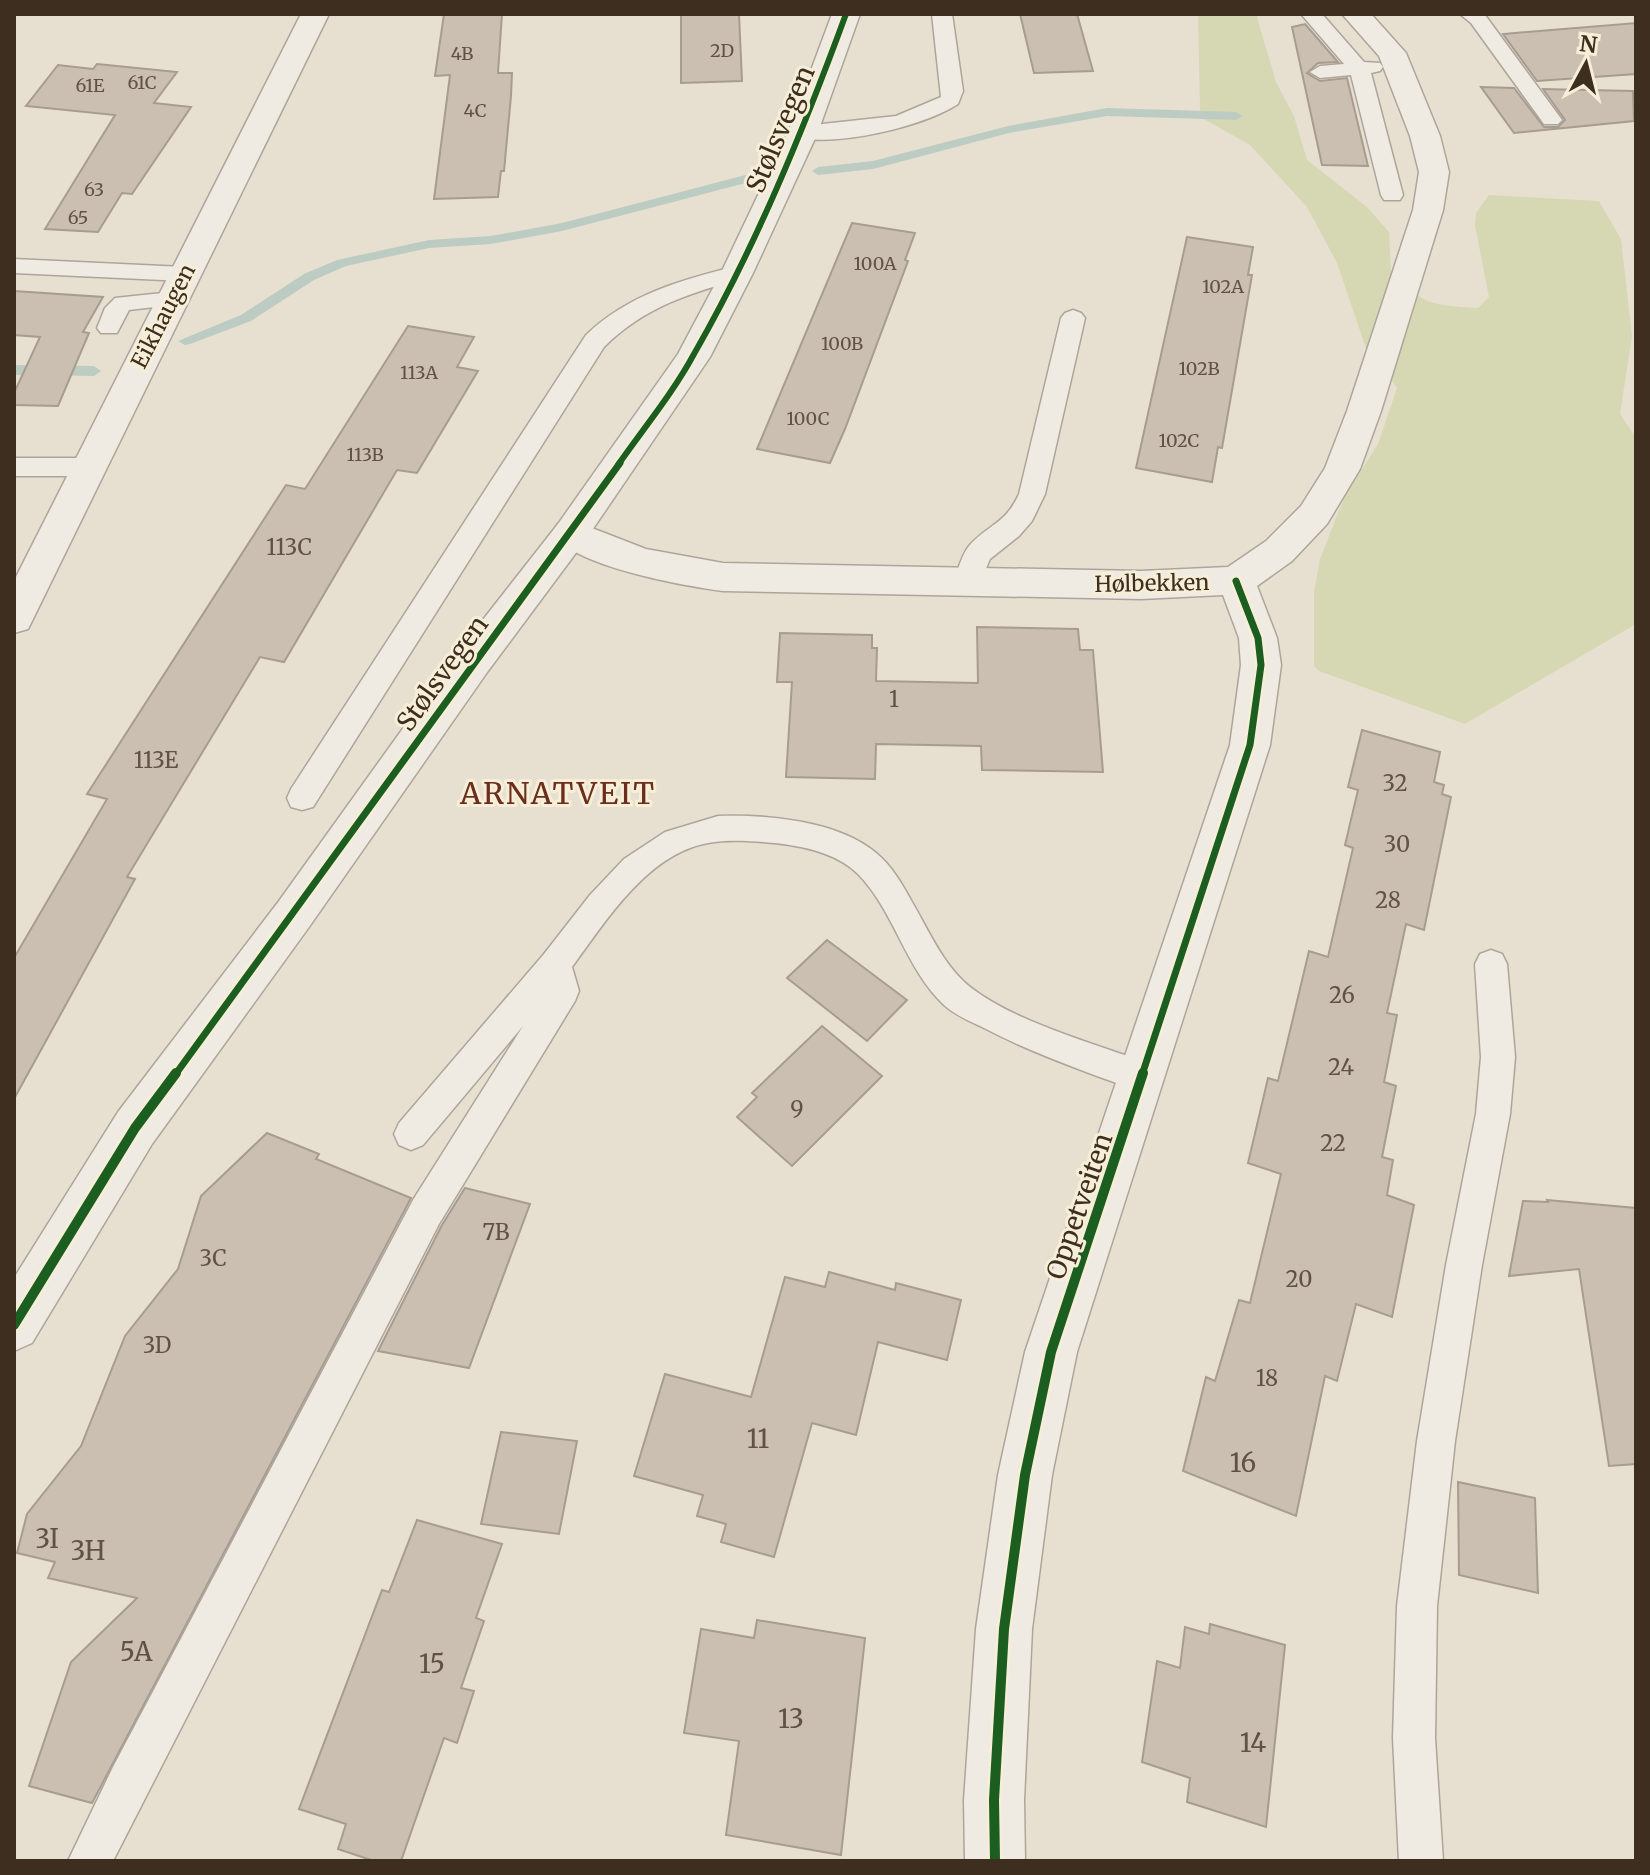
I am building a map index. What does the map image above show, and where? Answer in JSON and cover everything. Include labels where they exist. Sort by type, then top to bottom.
[{"type":"street","name":"Eikhaugen","points":[[14,619],[315,14]]},
{"type":"street","name":"Stølsvegen","points":[[14,1325],[135,1128],[294,914],[474,660],[571,533],[693,357],[737,273],[803,132],[846,14]]},
{"type":"street","name":"Hølbekken","points":[[571,533],[617,556],[671,571],[723,577],[1141,585],[1236,581],[1279,551],[1314,515],[1342,469],[1364,411],[1424,224],[1434,172],[1425,136],[1392,53],[1356,14]]},
{"type":"street","name":"Oppetveiten","points":[[995,1861],[994,1800],[1004,1629],[1025,1475],[1051,1352],[1250,745],[1261,665],[1258,638],[1236,581]]},
{"type":"lane","points":[[803,132],[848,130],[891,123],[941,107],[951,100],[953,91],[942,14]]},
{"type":"lane","points":[[1311,14],[1359,68],[1392,195]]},
{"type":"lane","points":[[1470,14],[1478,19],[1551,120]]},
{"type":"lane","points":[[1320,72],[1396,64]]},
{"type":"lane","points":[[14,266],[178,286]]},
{"type":"lane","points":[[302,798],[595,341],[610,325],[636,306],[673,291],[737,273]]},
{"type":"lane","points":[[109,328],[117,308],[123,303],[178,286]]},
{"type":"lane","points":[[967,583],[978,554],[1010,529],[1023,514],[1032,494],[1073,318]]},
{"type":"lane","points":[[14,467],[89,467]]},
{"type":"lane","points":[[411,1134],[555,964],[614,887],[657,849],[701,831],[746,828],[789,832],[826,842],[865,861],[892,891],[927,963],[957,996],[1014,1028],[1143,1077]]},
{"type":"lane","points":[[90,1861],[135,1768],[426,1212],[563,991],[555,964]]},
{"type":"lane","points":[[1421,1861],[1414,1738],[1417,1606],[1436,1441],[1461,1280],[1493,1114],[1498,1057],[1491,964]]},
{"type":"green space","points":[[1198,14],[1256,14],[1276,82],[1294,116],[1307,160],[1367,207],[1389,232],[1391,272],[1421,298],[1450,306],[1478,308],[1489,297],[1475,225],[1476,213],[1489,195],[1599,201],[1621,239],[1632,336],[1620,414],[1636,438],[1636,624],[1465,724],[1319,671],[1314,666],[1314,592],[1320,559],[1344,498],[1378,444],[1397,388],[1388,375],[1372,366],[1337,263],[1307,207],[1250,145],[1204,119],[1200,109]]},
{"type":"building","points":[[444,14],[502,14],[498,73],[512,73],[504,171],[501,171],[498,197],[434,199],[450,75],[435,76]]},
{"type":"building","points":[[681,14],[739,14],[742,81],[681,83]]},
{"type":"building","points":[[1020,14],[1077,14],[1093,71],[1034,73]]},
{"type":"building","points":[[1636,23],[1636,74],[1537,81],[1503,34]]},
{"type":"building","points":[[1305,24],[1338,62],[1318,63],[1307,73],[1320,81],[1347,78],[1368,166],[1322,165],[1292,27]]},
{"type":"building","points":[[97,64],[177,72],[154,103],[191,107],[132,194],[122,193],[98,232],[45,229],[115,115],[26,106],[58,65],[93,69]]},
{"type":"building","points":[[1481,87],[1514,88],[1544,127],[1558,127],[1565,120],[1543,89],[1633,91],[1634,121],[1514,133]]},
{"type":"building","points":[[852,223],[915,233],[905,260],[908,261],[845,429],[830,463],[757,449]]},
{"type":"building","points":[[1187,237],[1253,247],[1248,275],[1252,275],[1222,448],[1218,447],[1212,482],[1136,468]]},
{"type":"building","points":[[14,291],[103,297],[83,332],[89,333],[58,406],[14,405],[14,393],[40,337],[14,335]]},
{"type":"building","points":[[408,326],[474,337],[457,367],[478,371],[417,473],[397,470],[284,662],[260,657],[127,877],[135,879],[14,1099],[14,958],[107,799],[87,794],[286,485],[305,489]]},
{"type":"building","points":[[977,627],[1078,629],[1080,650],[1093,650],[1103,772],[982,770],[981,746],[876,744],[875,779],[786,777],[792,682],[777,682],[780,633],[872,635],[872,648],[877,648],[876,681],[978,683]]},
{"type":"building","points":[[1362,730],[1440,752],[1434,782],[1444,785],[1442,794],[1451,797],[1424,930],[1406,924],[1387,1013],[1397,1015],[1384,1082],[1396,1086],[1382,1157],[1393,1160],[1387,1195],[1414,1205],[1392,1317],[1356,1304],[1337,1381],[1325,1376],[1296,1516],[1183,1471],[1206,1377],[1215,1381],[1239,1300],[1250,1303],[1281,1174],[1248,1163],[1268,1078],[1278,1081],[1309,951],[1328,957],[1353,848],[1345,845],[1358,790],[1348,787]]},
{"type":"building","points":[[827,940],[907,1000],[867,1041],[787,978]]},
{"type":"building","points":[[822,1026],[882,1076],[792,1166],[737,1117],[757,1097],[752,1093]]},
{"type":"building","points":[[267,1133],[319,1154],[316,1159],[411,1198],[92,1803],[29,1786],[71,1662],[137,1598],[48,1578],[55,1562],[17,1553],[27,1514],[81,1446],[125,1336],[178,1269],[201,1196]]},
{"type":"building","points":[[465,1188],[530,1204],[469,1368],[378,1351],[442,1225]]},
{"type":"building","points":[[1547,1200],[1636,1208],[1636,1464],[1609,1466],[1579,1269],[1509,1276],[1523,1201]]},
{"type":"building","points":[[829,1272],[895,1290],[896,1283],[961,1300],[947,1360],[878,1342],[856,1435],[812,1423],[774,1557],[721,1542],[726,1524],[697,1516],[703,1495],[634,1476],[665,1374],[751,1397],[785,1277],[825,1287]]},
{"type":"building","points":[[501,1432],[577,1441],[559,1534],[481,1524]]},
{"type":"building","points":[[1458,1482],[1535,1498],[1538,1593],[1459,1575]]},
{"type":"building","points":[[417,1520],[502,1544],[476,1618],[484,1621],[461,1688],[474,1691],[457,1743],[444,1738],[401,1861],[374,1861],[338,1849],[346,1824],[299,1809],[382,1590],[389,1592]]},
{"type":"building","points":[[757,1620],[865,1638],[841,1855],[726,1835],[739,1741],[684,1733],[701,1629],[754,1638]]},
{"type":"building","points":[[1210,1624],[1285,1645],[1266,1827],[1187,1802],[1190,1778],[1142,1762],[1157,1661],[1180,1668],[1185,1627],[1209,1634]]},
{"type":"waterway","points":[[818,171],[873,165],[1008,130],[1107,112],[1236,116]]},
{"type":"waterway","points":[[185,341],[246,318],[309,277],[342,263],[429,244],[491,240],[562,227],[757,176]]},
{"type":"waterway","points":[[14,370],[94,371]]},
{"type":"cycle path","points":[[14,1325],[135,1128],[294,914],[474,660],[571,533],[693,357],[737,273],[803,132],[846,14]]},
{"type":"cycle path","points":[[995,1861],[994,1800],[1004,1629],[1025,1475],[1051,1352],[1250,745],[1261,665],[1258,638],[1236,581]]},
{"type":"district","name":"ARNATVEIT","points":[[558,793]]}]
